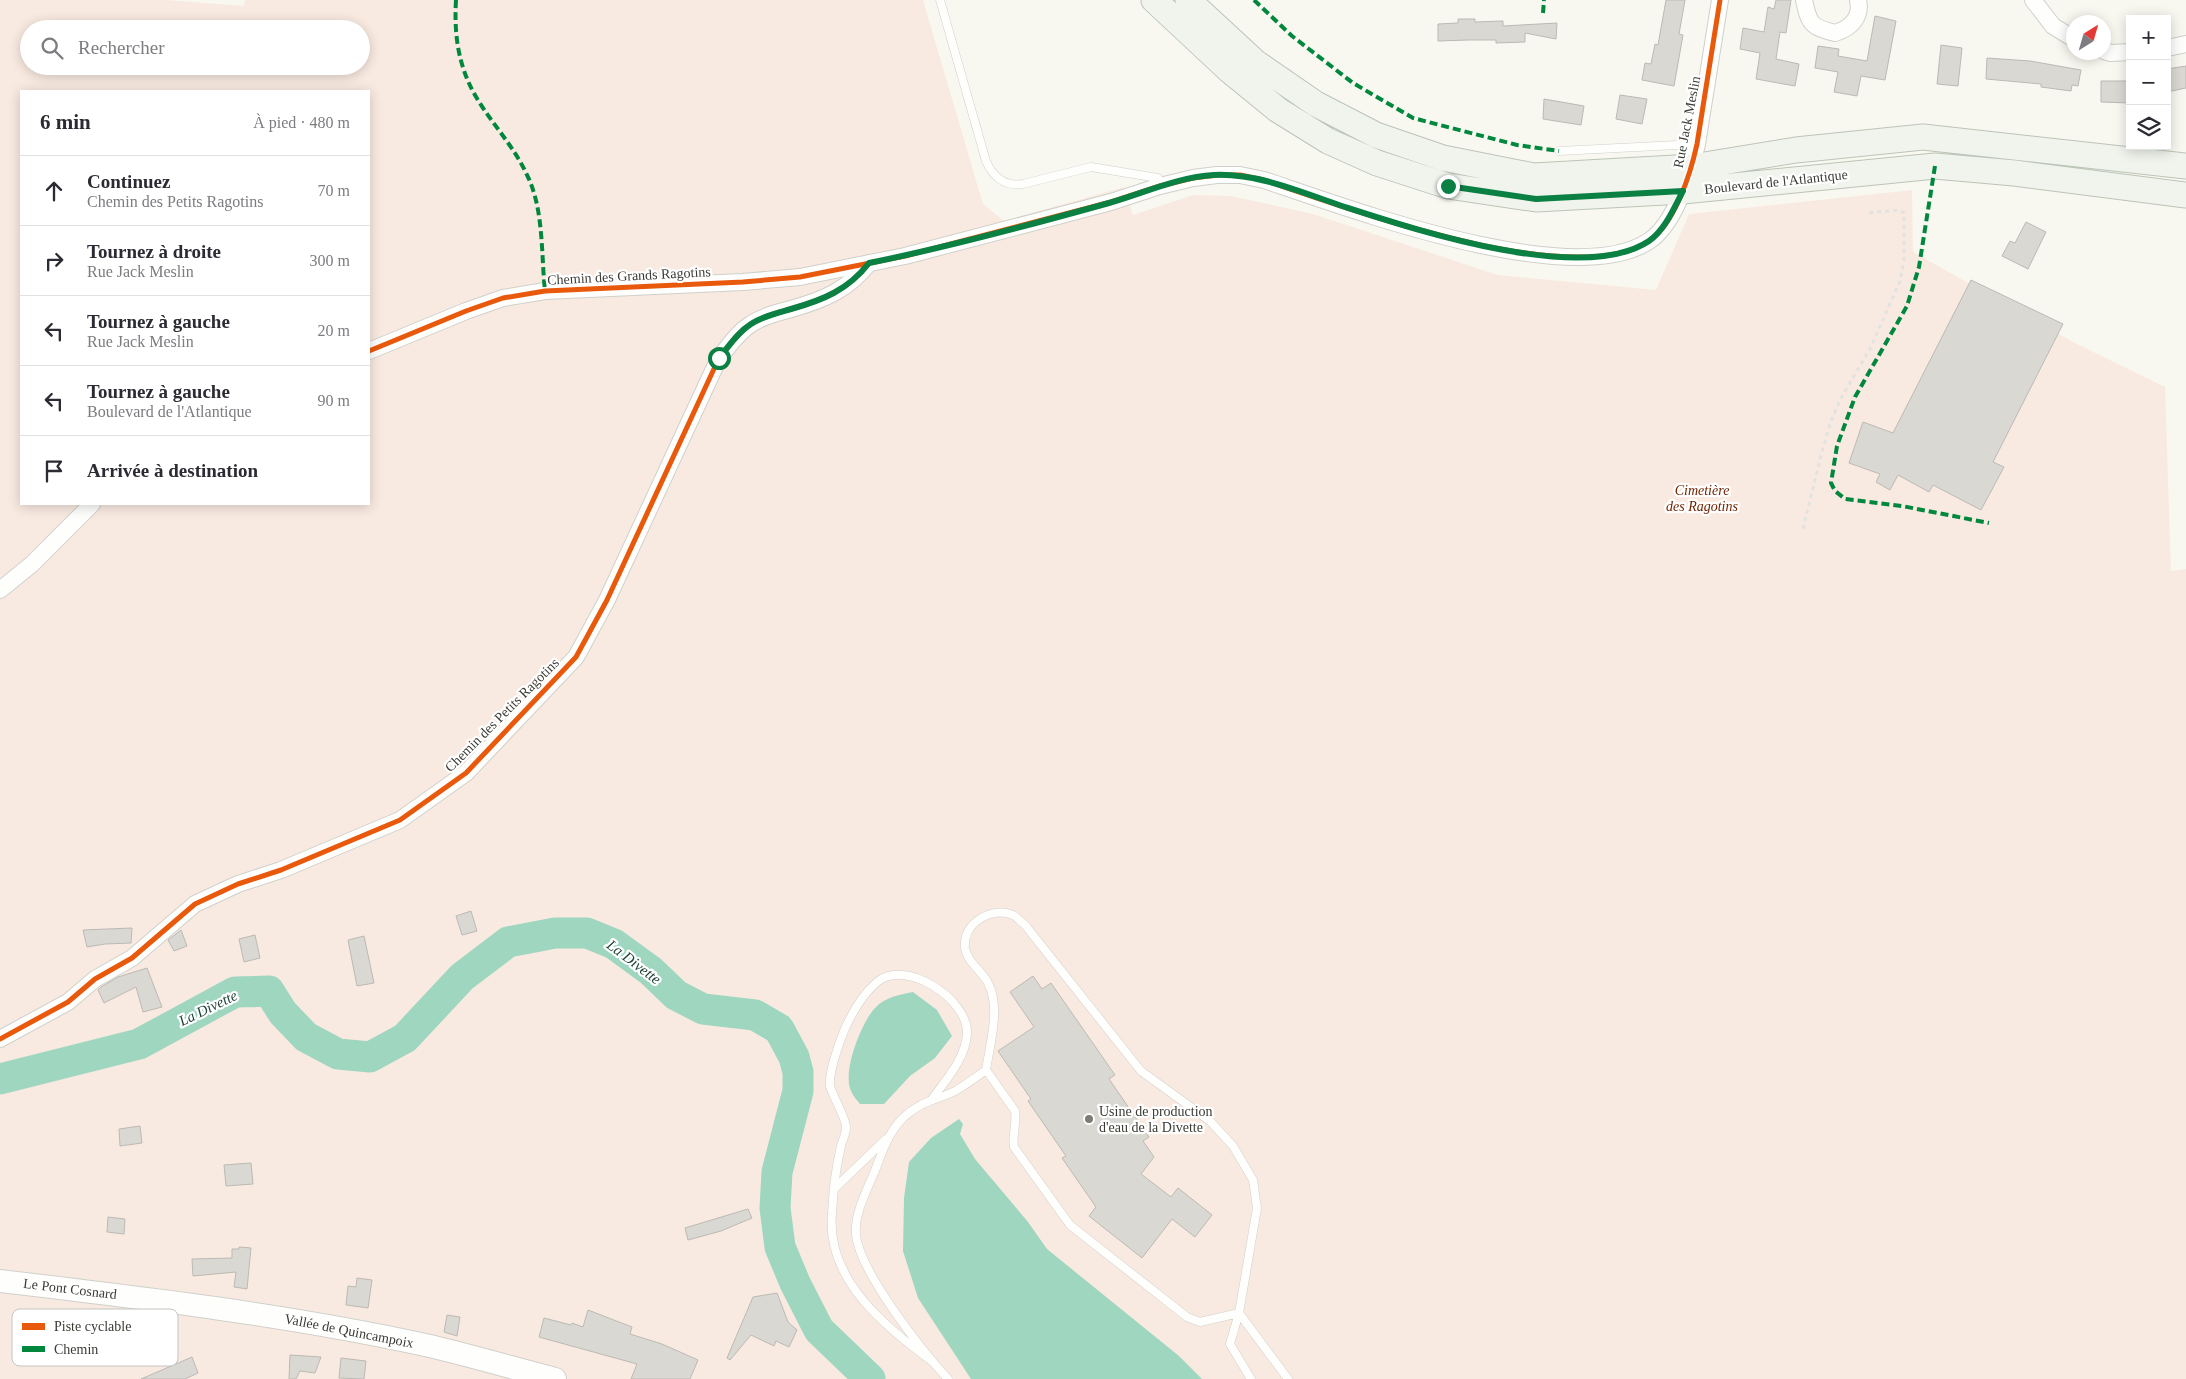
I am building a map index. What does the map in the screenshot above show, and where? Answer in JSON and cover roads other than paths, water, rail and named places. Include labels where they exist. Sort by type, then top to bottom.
[{"type":"main road","name":"Boulevard de l'Atlantique","points":[[1154,0],[1229,70],[1278,110],[1328,141],[1376,163],[1448,186],[1536,199],[1683,191],[1935,166],[2014,173],[2186,195]]},
{"type":"main road","name":"Boulevard de l'Atlantique","points":[[1188,0],[1255,62],[1316,104],[1376,135],[1443,158],[1534,176],[1694,155],[1796,150],[1923,137],[2186,166]]},
{"type":"main road","name":"Le Pont Cosnard","points":[[0,1281],[140,1297]]},
{"type":"main road","name":"Vallée de Quincampoix","points":[[140,1297],[313,1323],[432,1347],[555,1379]]},
{"type":"street","name":"Rue Jack Meslin","points":[[869,263],[994,233],[1111,202],[1160,186],[1206,176],[1240,175],[1264,180],[1359,211],[1468,242],[1512,251],[1582,257],[1612,255],[1631,250],[1651,240],[1664,224],[1683,191],[1694,155],[1720,0]]},
{"type":"street","points":[[1804,0],[1808,18],[1813,26],[1835,33],[1851,25],[1857,17],[1860,7],[1858,0]]},
{"type":"street","points":[[2033,0],[2053,26],[2066,34]]},
{"type":"street","points":[[2171,47],[2186,44]]},
{"type":"street","points":[[2111,53],[2126,52]]},
{"type":"street","name":"Chemin des Grands Ragotins","points":[[370,351],[466,311],[503,298],[546,291],[771,280],[869,263]]},
{"type":"street","name":"Chemin des Petits Ragotins","points":[[0,1039],[68,1002],[95,979],[132,958],[195,904],[238,884],[281,870],[400,820],[466,773],[576,657],[607,600],[719,358],[741,332],[751,324],[764,317],[824,298],[856,279],[869,263]]},
{"type":"street","points":[[0,590],[32,564],[91,505]]},
{"type":"lane","points":[[940,0],[991,172],[1013,186],[1091,167],[1158,178],[1160,186]]},
{"type":"lane","points":[[1559,151],[1694,155]]},
{"type":"lane","points":[[1239,1313],[1200,1322],[1187,1317],[1070,1224],[1014,1147],[1012,1138],[1016,1119],[1015,1111],[986,1070],[992,1031],[993,994],[988,982],[972,962],[965,949],[966,939],[971,928],[979,919],[990,914],[1002,912],[1015,915],[1141,1071],[1210,1121],[1233,1146],[1243,1161],[1253,1180],[1257,1208],[1239,1313],[1230,1344],[1252,1379]]},
{"type":"lane","points":[[932,1099],[962,1054],[967,1031],[964,1019],[958,1007],[933,986],[904,976],[893,975],[884,977],[866,994],[844,1028],[832,1070],[830,1085],[847,1128],[840,1147],[831,1236],[837,1258],[864,1303],[880,1321],[933,1362]]},
{"type":"lane","points":[[835,1188],[888,1138],[904,1117],[921,1104],[954,1091],[986,1070]]},
{"type":"lane","points":[[888,1138],[862,1203],[856,1235],[868,1269],[933,1362],[948,1379]]},
{"type":"lane","points":[[1239,1313],[1288,1379]]},
{"type":"waterway","name":"La Divette","points":[[0,1079],[139,1044],[235,992],[269,991],[283,1013],[306,1037],[338,1054],[370,1057],[405,1038],[462,977],[508,942],[555,933],[587,933],[614,944],[651,971],[676,995],[703,1009],[755,1015],[779,1029],[794,1057],[798,1072],[798,1091],[777,1172],[775,1208],[780,1247],[795,1283],[819,1330],[870,1379]]},
{"type":"place","name":"Usine de production d'eau de la Divette","points":[[1089,1119]]},
{"type":"park label","name":"Cimetière des Ragotins","points":[[1702,498]]}]
